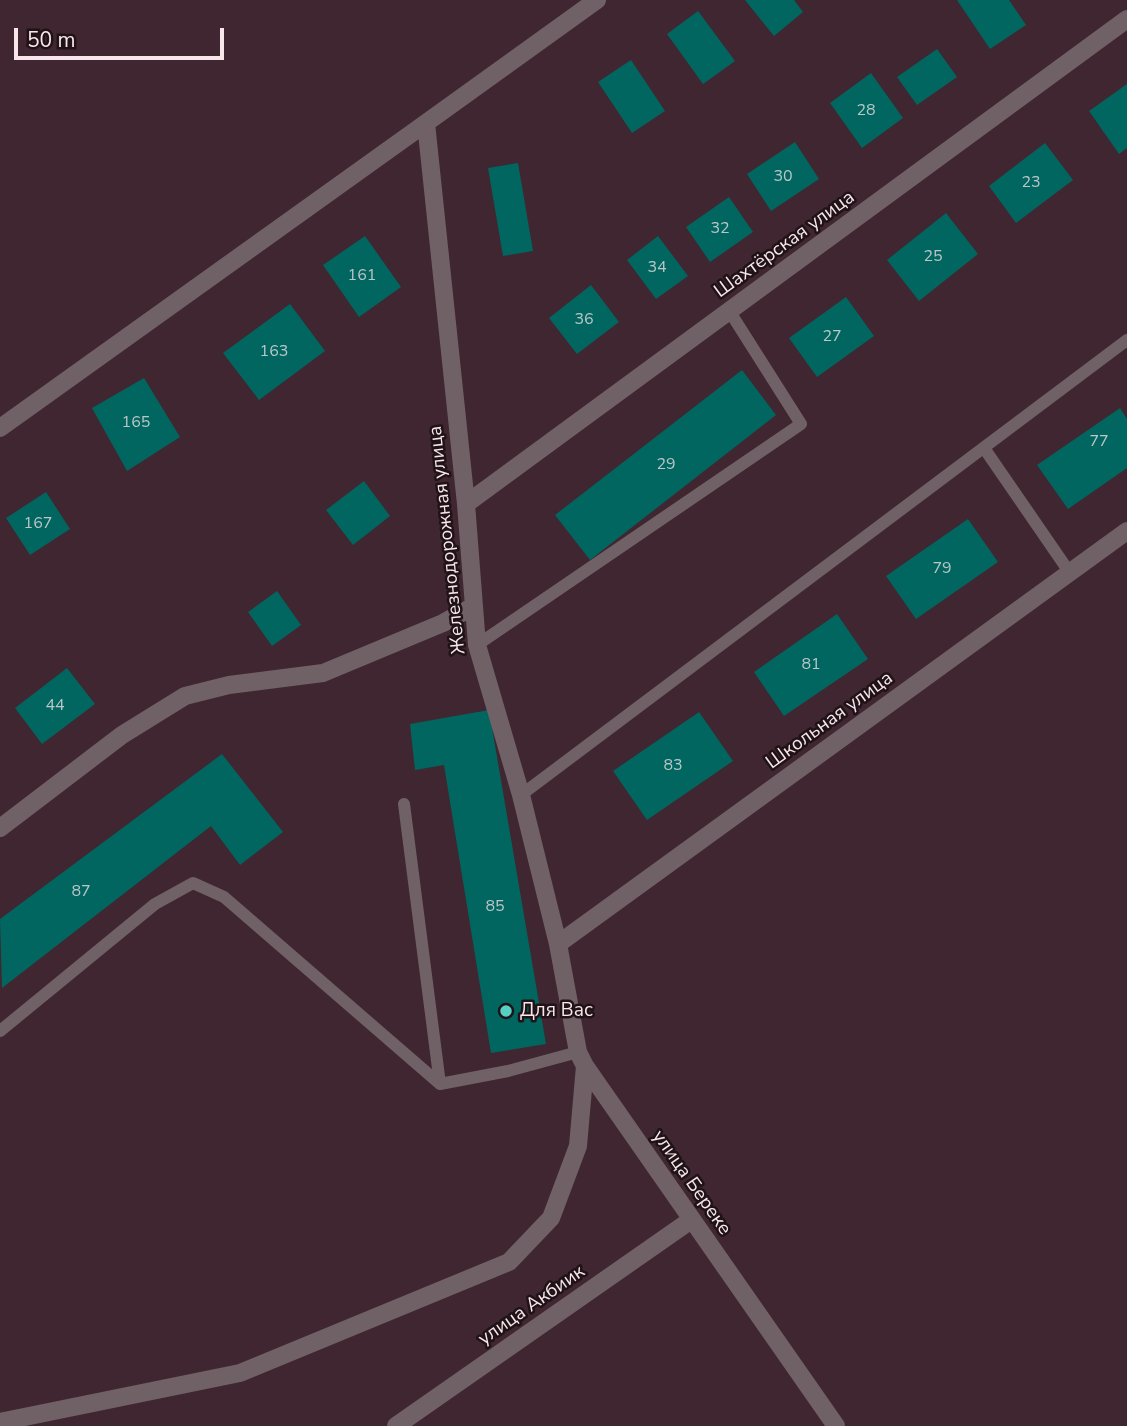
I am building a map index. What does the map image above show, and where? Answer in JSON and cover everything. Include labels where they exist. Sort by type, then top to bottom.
[{"type":"street","points":[[0,428],[597,0]]},
{"type":"street","name":"Шахтёрская улица","points":[[466,504],[1127,19]]},
{"type":"street","name":"Железнодорожная улица","points":[[426,123],[466,504],[477,645],[521,795],[558,944]]},
{"type":"street","name":"Школьная улица","points":[[558,944],[1127,531]]},
{"type":"street","points":[[0,828],[122,735],[185,696],[229,685],[323,673],[443,623],[474,606]]},
{"type":"street","name":"улица Береке","points":[[558,944],[581,1059],[836,1426]]},
{"type":"street","points":[[0,1422],[240,1373],[509,1262],[551,1218],[579,1146],[581,1059]]},
{"type":"street","name":"улица Акбиик","points":[[396,1426],[691,1220]]},
{"type":"lane","points":[[477,645],[802,424],[730,312]]},
{"type":"lane","points":[[521,795],[1127,340]]},
{"type":"lane","points":[[984,448],[1070,573]]},
{"type":"lane","points":[[404,804],[440,1084]]},
{"type":"lane","points":[[0,1031],[155,904],[193,883],[224,898],[440,1084]]},
{"type":"lane","points":[[440,1084],[581,1059]]},
{"type":"building","points":[[745,0],[794,0],[803,12],[774,36]]},
{"type":"building","points":[[957,0],[1009,0],[1026,25],[990,49]]},
{"type":"building","points":[[698,11],[735,61],[703,84],[667,34]]},
{"type":"building","points":[[937,49],[957,77],[917,105],[897,77]]},
{"type":"building","points":[[631,60],[665,111],[632,133],[598,82]]},
{"type":"building","points":[[871,73],[903,118],[862,148],[830,103]]},
{"type":"building","points":[[1127,84],[1127,148],[1119,154],[1089,111]]},
{"type":"building","points":[[795,142],[819,179],[771,211],[747,174]]},
{"type":"building","points":[[1045,143],[1073,180],[1016,223],[989,186]]},
{"type":"building","points":[[518,163],[533,251],[503,256],[488,168]]},
{"type":"building","points":[[729,197],[753,232],[710,262],[686,227]]},
{"type":"building","points":[[946,213],[978,254],[919,301],[887,260]]},
{"type":"building","points":[[365,236],[401,287],[359,317],[323,265]]},
{"type":"building","points":[[658,236],[688,276],[656,299],[627,260]]},
{"type":"building","points":[[591,285],[619,322],[577,354],[549,318]]},
{"type":"building","points":[[846,297],[874,336],[817,377],[789,338]]},
{"type":"building","points":[[290,304],[325,351],[259,400],[223,353]]},
{"type":"building","points":[[742,370],[776,415],[590,560],[555,515]]},
{"type":"building","points":[[144,378],[180,437],[127,471],[92,408]]},
{"type":"building","points":[[1120,408],[1127,419],[1127,468],[1068,509],[1037,465]]},
{"type":"building","points":[[364,481],[390,516],[353,545],[326,510]]},
{"type":"building","points":[[46,492],[70,529],[30,555],[6,518]]},
{"type":"building","points":[[968,519],[998,562],[916,619],[886,576]]},
{"type":"building","points":[[277,591],[301,625],[272,646],[248,612]]},
{"type":"building","points":[[837,614],[868,659],[784,716],[754,672]]},
{"type":"building","points":[[67,668],[95,704],[42,744],[15,708]]},
{"type":"building","points":[[489,710],[546,1044],[491,1053],[444,765],[415,770],[410,724]]},
{"type":"building","points":[[699,712],[733,761],[647,820],[613,771]]},
{"type":"building","points":[[222,754],[283,832],[240,865],[211,826],[2,988],[0,919]]},
{"type":"place","name":"Для Вас","points":[[506,1011]]}]
